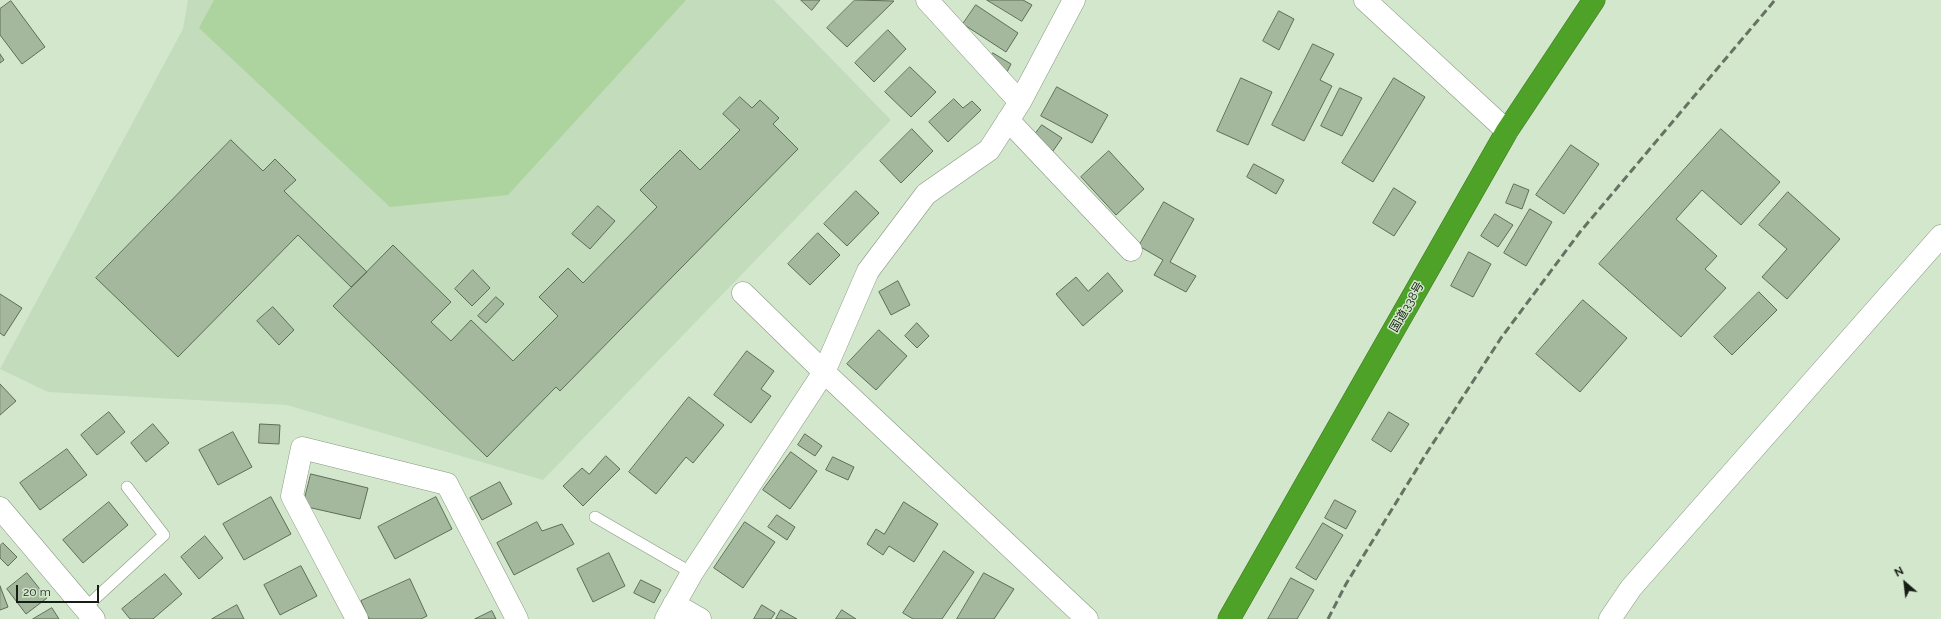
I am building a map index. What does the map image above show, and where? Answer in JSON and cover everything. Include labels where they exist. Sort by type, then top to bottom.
[{"type":"highway","name":"国道338号","points":[[1229,619],[1508,131],[1594,0]]},
{"type":"street","points":[[927,0],[1014,111],[1131,250]]},
{"type":"street","points":[[700,619],[670,612],[692,573],[824,372],[868,271],[926,194],[989,150],[1014,111],[1074,0]]},
{"type":"street","points":[[1365,0],[1508,131]]},
{"type":"street","points":[[1610,619],[1631,588],[1941,236]]},
{"type":"street","points":[[743,293],[824,372],[1087,619]]},
{"type":"street","points":[[357,619],[292,496],[302,448],[447,484],[517,619]]},
{"type":"street","points":[[0,508],[89,613]]},
{"type":"lane","points":[[89,613],[164,535],[127,487]]},
{"type":"lane","points":[[595,517],[692,573]]},
{"type":"shaded area","points":[[188,0],[774,0],[891,120],[543,480],[287,405],[48,392],[0,369],[183,29]]},
{"type":"shaded area","points":[[214,0],[686,0],[508,195],[390,207],[199,28]]},
{"type":"building","points":[[801,0],[820,0],[812,10]]},
{"type":"building","points":[[855,0],[894,1],[847,47],[827,28]]},
{"type":"building","points":[[987,0],[1023,0],[1032,5],[1022,21]]},
{"type":"building","points":[[11,1],[45,47],[22,64],[0,35],[0,9]]},
{"type":"building","points":[[976,5],[1018,33],[1006,52],[963,24]]},
{"type":"building","points":[[1279,11],[1294,19],[1279,50],[1263,41]]},
{"type":"building","points":[[888,30],[906,49],[874,82],[855,63]]},
{"type":"building","points":[[1313,44],[1334,54],[1320,80],[1332,86],[1304,141],[1272,125]]},
{"type":"building","points":[[993,53],[1011,64],[1007,72],[988,61]]},
{"type":"building","points":[[0,54],[4,60],[0,63]]},
{"type":"building","points":[[910,67],[936,92],[911,117],[885,92]]},
{"type":"building","points":[[1241,78],[1272,92],[1248,145],[1217,131]]},
{"type":"building","points":[[1394,78],[1425,97],[1373,182],[1342,163]]},
{"type":"building","points":[[1057,87],[1108,115],[1092,143],[1041,116]]},
{"type":"building","points":[[1340,88],[1362,98],[1342,136],[1321,126]]},
{"type":"building","points":[[740,97],[752,108],[760,100],[779,118],[773,124],[798,149],[560,391],[556,387],[487,457],[333,306],[393,245],[451,302],[431,322],[451,341],[471,320],[513,361],[558,316],[539,297],[568,268],[583,283],[657,207],[640,190],[680,150],[700,170],[740,130],[723,114]]},
{"type":"building","points":[[954,99],[963,108],[972,101],[981,110],[948,142],[929,122]]},
{"type":"building","points":[[1042,125],[1062,138],[1053,151],[1033,137]]},
{"type":"building","points":[[912,129],[933,151],[901,183],[880,161]]},
{"type":"building","points":[[1721,129],[1780,182],[1741,225],[1702,190],[1676,219],[1717,256],[1705,269],[1726,288],[1681,337],[1599,264]]},
{"type":"building","points":[[231,140],[263,171],[275,159],[296,180],[284,191],[367,272],[351,287],[298,235],[178,357],[96,278]]},
{"type":"building","points":[[1571,145],[1599,164],[1564,214],[1536,195]]},
{"type":"building","points":[[1109,151],[1144,189],[1116,215],[1081,177]]},
{"type":"building","points":[[1254,164],[1284,180],[1276,194],[1247,177]]},
{"type":"building","points":[[1514,184],[1529,190],[1522,209],[1506,203]]},
{"type":"building","points":[[1394,188],[1416,202],[1394,236],[1373,223]]},
{"type":"building","points":[[856,191],[879,213],[847,246],[824,224]]},
{"type":"building","points":[[1788,192],[1840,239],[1787,299],[1762,277],[1787,249],[1759,225]]},
{"type":"building","points":[[1164,202],[1194,219],[1170,262],[1196,276],[1186,292],[1154,275],[1163,260],[1139,246]]},
{"type":"building","points":[[598,206],[615,221],[590,249],[572,234]]},
{"type":"building","points":[[1530,209],[1552,222],[1526,266],[1504,253]]},
{"type":"building","points":[[1495,214],[1513,225],[1498,247],[1481,236]]},
{"type":"building","points":[[818,233],[840,255],[810,285],[788,264]]},
{"type":"building","points":[[1469,252],[1491,264],[1473,297],[1451,286]]},
{"type":"building","points":[[473,270],[490,288],[472,306],[455,289]]},
{"type":"building","points":[[1108,273],[1123,291],[1083,326],[1056,294],[1076,277],[1088,291]]},
{"type":"building","points":[[898,281],[910,305],[891,315],[879,292]]},
{"type":"building","points":[[1759,292],[1777,310],[1732,355],[1714,337]]},
{"type":"building","points":[[0,294],[22,308],[4,336],[0,333]]},
{"type":"building","points":[[496,297],[504,304],[486,323],[478,316]]},
{"type":"building","points":[[1583,300],[1627,338],[1580,392],[1536,354]]},
{"type":"building","points":[[273,307],[294,330],[279,345],[257,321]]},
{"type":"building","points":[[917,323],[929,336],[917,348],[905,336]]},
{"type":"building","points":[[879,330],[907,356],[876,390],[847,364]]},
{"type":"building","points":[[747,351],[774,371],[761,389],[771,396],[751,423],[714,395]]},
{"type":"building","points":[[0,384],[16,401],[0,415]]},
{"type":"building","points":[[689,397],[724,425],[693,463],[686,457],[656,494],[629,472]]},
{"type":"building","points":[[109,412],[125,432],[97,455],[81,435]]},
{"type":"building","points":[[1389,412],[1409,424],[1391,452],[1372,440]]},
{"type":"building","points":[[153,424],[169,443],[146,462],[131,443]]},
{"type":"building","points":[[260,424],[280,425],[279,444],[259,443]]},
{"type":"building","points":[[233,432],[252,467],[218,485],[199,450]]},
{"type":"building","points":[[805,434],[822,446],[815,456],[798,445]]},
{"type":"building","points":[[67,449],[87,475],[40,510],[20,483]]},
{"type":"building","points":[[791,452],[817,471],[790,509],[763,490]]},
{"type":"building","points":[[606,456],[620,469],[583,506],[563,486],[582,468],[589,474]]},
{"type":"building","points":[[833,457],[854,467],[848,480],[826,470]]},
{"type":"building","points":[[311,474],[368,488],[360,519],[303,506]]},
{"type":"building","points":[[500,482],[512,504],[482,520],[470,498]]},
{"type":"building","points":[[271,497],[291,534],[244,560],[223,524]]},
{"type":"building","points":[[436,497],[452,529],[395,559],[378,527]]},
{"type":"building","points":[[1335,500],[1356,511],[1346,529],[1325,518]]},
{"type":"building","points":[[109,502],[128,525],[83,563],[63,540]]},
{"type":"building","points":[[904,502],[938,524],[914,562],[889,546],[883,555],[867,544],[876,529],[884,534]]},
{"type":"building","points":[[777,515],[795,527],[787,540],[768,527]]},
{"type":"building","points":[[537,522],[542,531],[562,524],[574,544],[514,575],[497,543]]},
{"type":"building","points":[[745,522],[775,542],[743,588],[714,568]]},
{"type":"building","points":[[1323,523],[1343,535],[1316,580],[1296,568]]},
{"type":"building","points":[[205,536],[223,558],[199,579],[181,557]]},
{"type":"building","points":[[3,543],[17,557],[8,566],[0,558],[0,546]]},
{"type":"building","points":[[944,551],[974,572],[942,619],[913,619],[903,613]]},
{"type":"building","points":[[609,553],[625,586],[593,602],[577,569]]},
{"type":"building","points":[[301,566],[317,596],[280,615],[264,585]]},
{"type":"building","points":[[27,573],[47,598],[26,614],[7,589]]},
{"type":"building","points":[[984,573],[1014,589],[994,619],[957,619]]},
{"type":"building","points":[[165,574],[182,594],[153,619],[130,619],[122,609]]},
{"type":"building","points":[[1291,578],[1314,590],[1297,619],[1268,619]]},
{"type":"building","points":[[410,579],[427,616],[421,619],[369,619],[361,601]]},
{"type":"building","points":[[641,580],[661,590],[654,603],[634,593]]},
{"type":"building","points":[[0,586],[8,607],[0,610]]},
{"type":"building","points":[[237,605],[244,619],[212,619]]},
{"type":"building","points":[[762,605],[775,613],[771,619],[754,619]]},
{"type":"building","points":[[52,608],[59,619],[33,619]]},
{"type":"building","points":[[781,610],[797,619],[776,619]]},
{"type":"building","points":[[842,610],[856,619],[836,619]]},
{"type":"building","points":[[492,611],[496,619],[475,619]]},
{"type":"railway","points":[[1328,619],[1346,584],[1426,454],[1501,338],[1580,232],[1775,0]]}]
